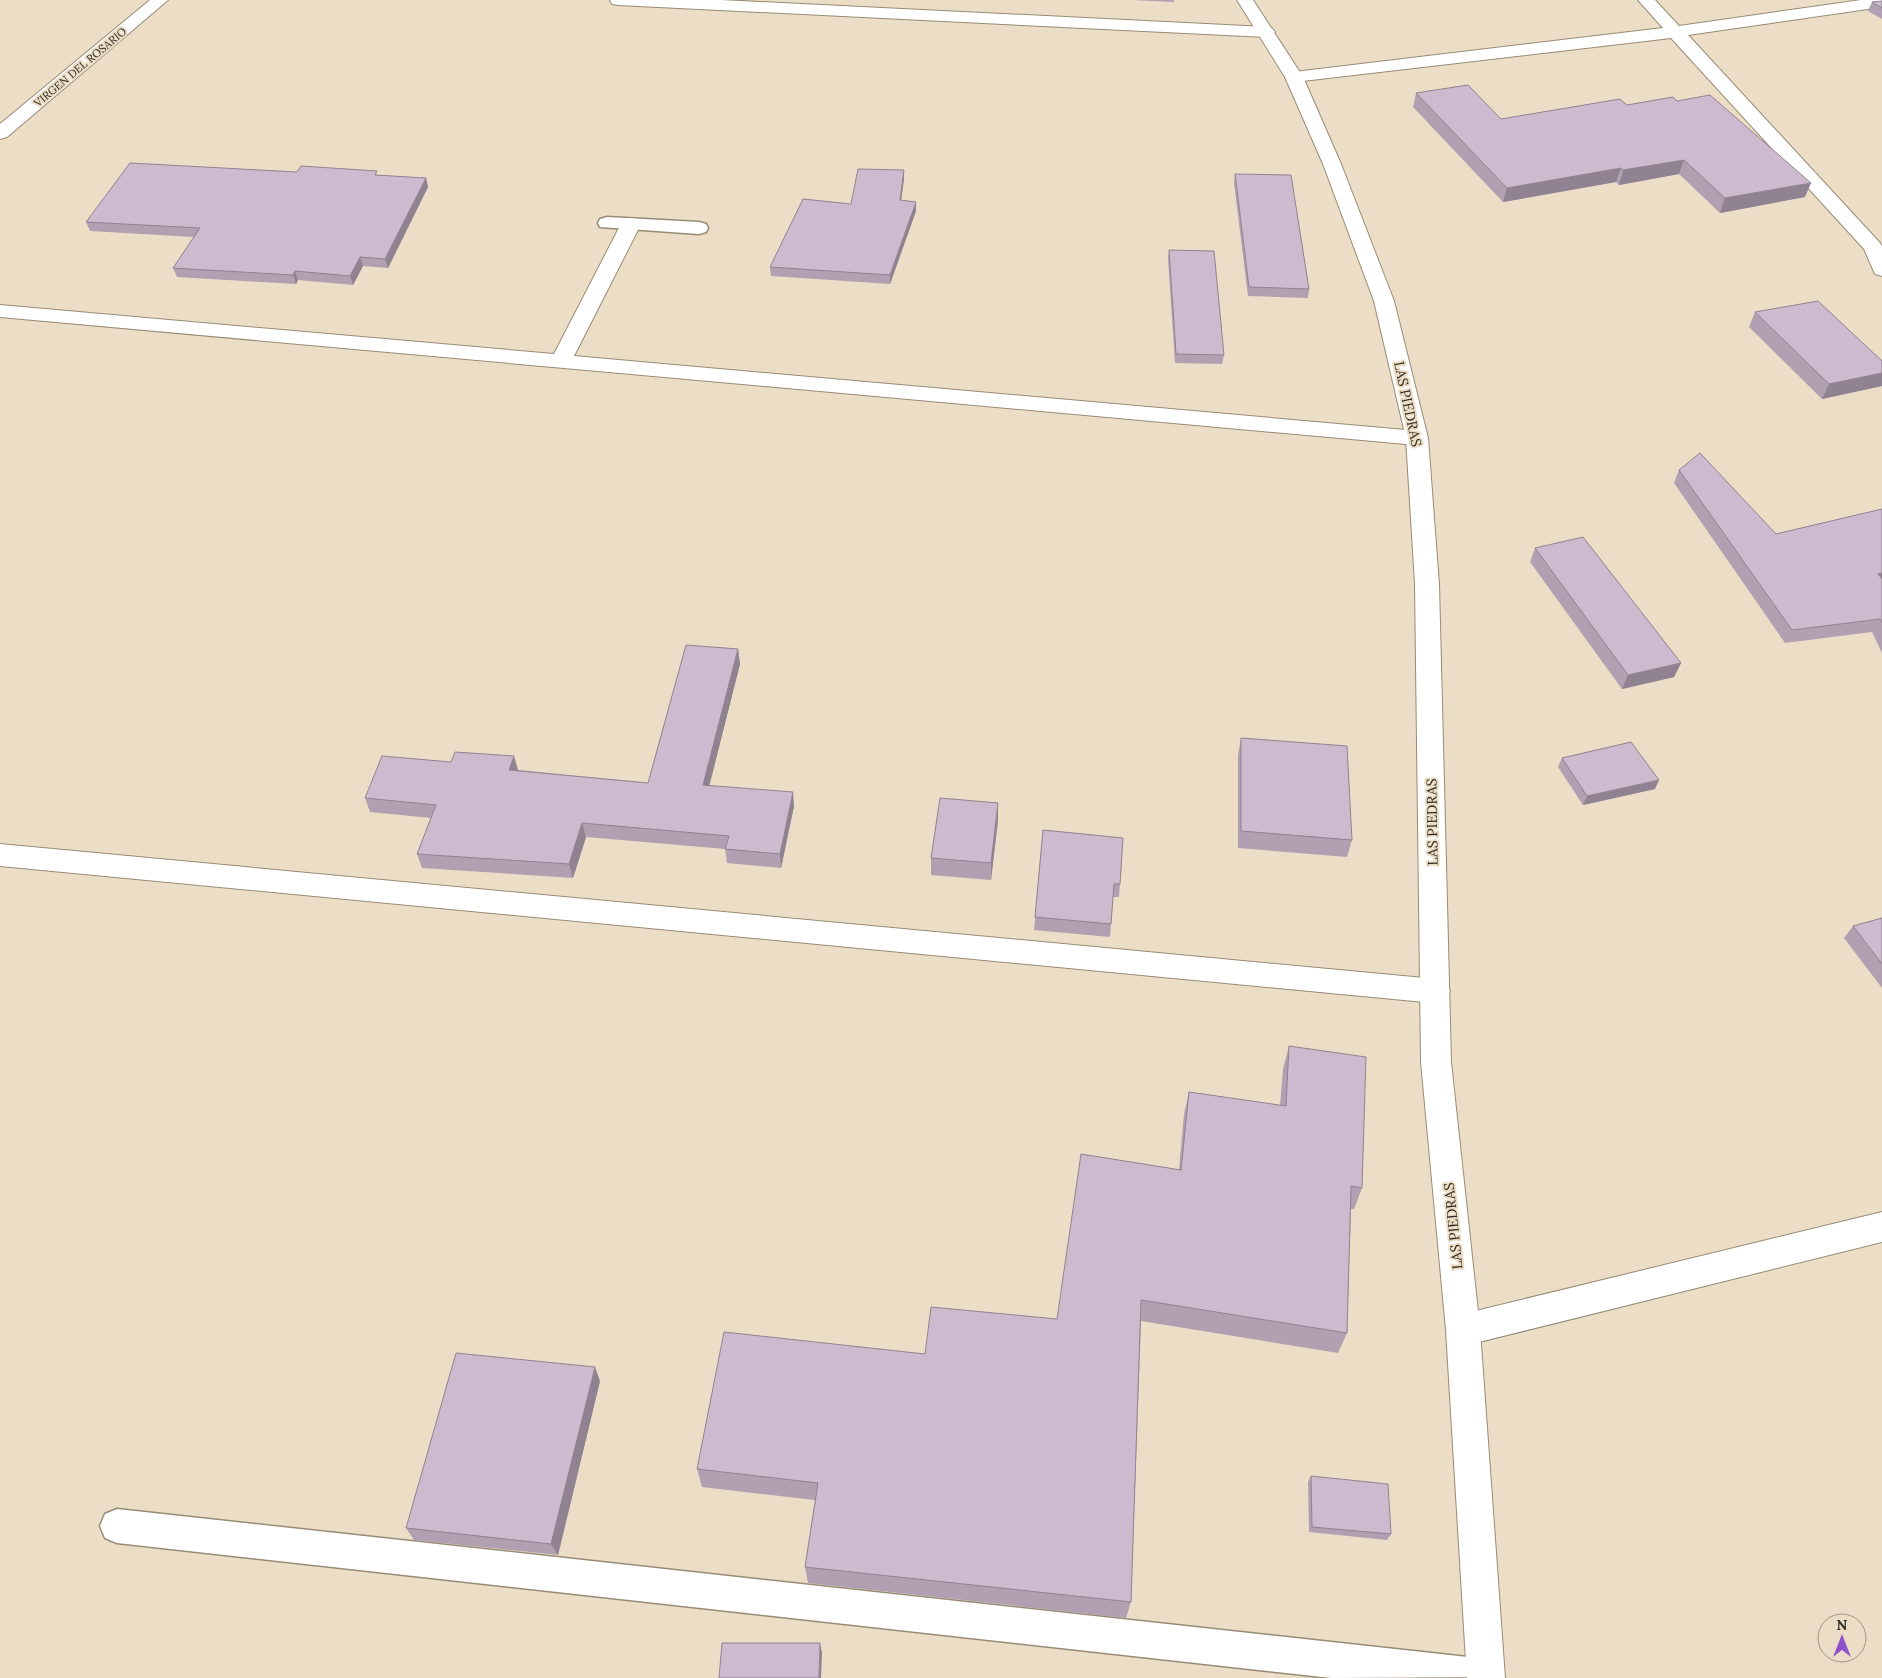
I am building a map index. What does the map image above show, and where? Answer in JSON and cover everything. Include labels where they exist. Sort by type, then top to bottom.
[{"type":"street","name":"VIRGEN DEL ROSARIO","points":[[0,133],[160,0]]},
{"type":"street","points":[[618,0],[1266,32]]},
{"type":"street","name":"LAS PIEDRAS","points":[[1245,0],[1294,77],[1332,164],[1384,301],[1417,438],[1427,584],[1436,1062],[1463,1330],[1486,1678]]},
{"type":"street","points":[[1646,0],[1878,246],[1882,270]]},
{"type":"street","points":[[1294,77],[1675,32],[1882,2]]},
{"type":"street","points":[[561,361],[631,224]]},
{"type":"street","points":[[0,311],[1417,438]]},
{"type":"street","points":[[0,855],[1435,991]]},
{"type":"street","points":[[1463,1330],[1882,1227]]},
{"type":"lane","points":[[607,223],[699,228]]},
{"type":"lane","points":[[117,1526],[1486,1678]]},
{"type":"building","points":[[1882,1],[1882,8],[1872,2]]},
{"type":"building","points":[[1468,85],[1501,119],[1620,99],[1627,105],[1673,97],[1677,101],[1710,95],[1811,183],[1725,198],[1684,160],[1623,170],[1621,168],[1507,188],[1416,93]]},
{"type":"building","points":[[130,163],[297,172],[301,166],[377,171],[375,175],[426,178],[385,259],[360,257],[350,276],[295,271],[293,275],[173,268],[200,228],[86,222]]},
{"type":"building","points":[[858,169],[904,170],[900,200],[916,202],[890,275],[770,267],[803,199],[851,204]]},
{"type":"building","points":[[1235,174],[1291,175],[1309,289],[1249,287]]},
{"type":"building","points":[[1169,250],[1214,251],[1224,355],[1176,354]]},
{"type":"building","points":[[1818,301],[1882,361],[1882,373],[1829,384],[1755,312]]},
{"type":"building","points":[[1700,453],[1776,534],[1882,509],[1882,573],[1878,574],[1882,579],[1882,623],[1880,619],[1792,630],[1679,470]]},
{"type":"building","points":[[1583,537],[1681,663],[1628,675],[1535,548]]},
{"type":"building","points":[[686,645],[738,649],[703,785],[793,792],[780,854],[725,849],[729,836],[582,823],[569,864],[417,854],[436,805],[365,798],[382,756],[451,762],[455,752],[514,756],[509,770],[648,783]]},
{"type":"building","points":[[1241,738],[1347,746],[1352,840],[1241,831]]},
{"type":"building","points":[[1631,742],[1659,780],[1587,796],[1562,758]]},
{"type":"building","points":[[940,798],[998,803],[991,863],[931,858]]},
{"type":"building","points":[[1043,830],[1123,838],[1120,884],[1114,884],[1111,924],[1035,917]]},
{"type":"building","points":[[1882,918],[1882,964],[1853,926]]},
{"type":"building","points":[[1289,1046],[1366,1057],[1362,1188],[1351,1186],[1347,1333],[1141,1300],[1131,1602],[805,1567],[818,1483],[697,1469],[724,1332],[925,1354],[931,1307],[1057,1319],[1081,1154],[1181,1170],[1189,1092],[1286,1106]]},
{"type":"building","points":[[456,1353],[595,1367],[551,1544],[406,1528]]},
{"type":"building","points":[[1311,1476],[1388,1484],[1391,1534],[1312,1527]]},
{"type":"building","points":[[722,1643],[820,1643],[819,1678],[719,1678]]}]
